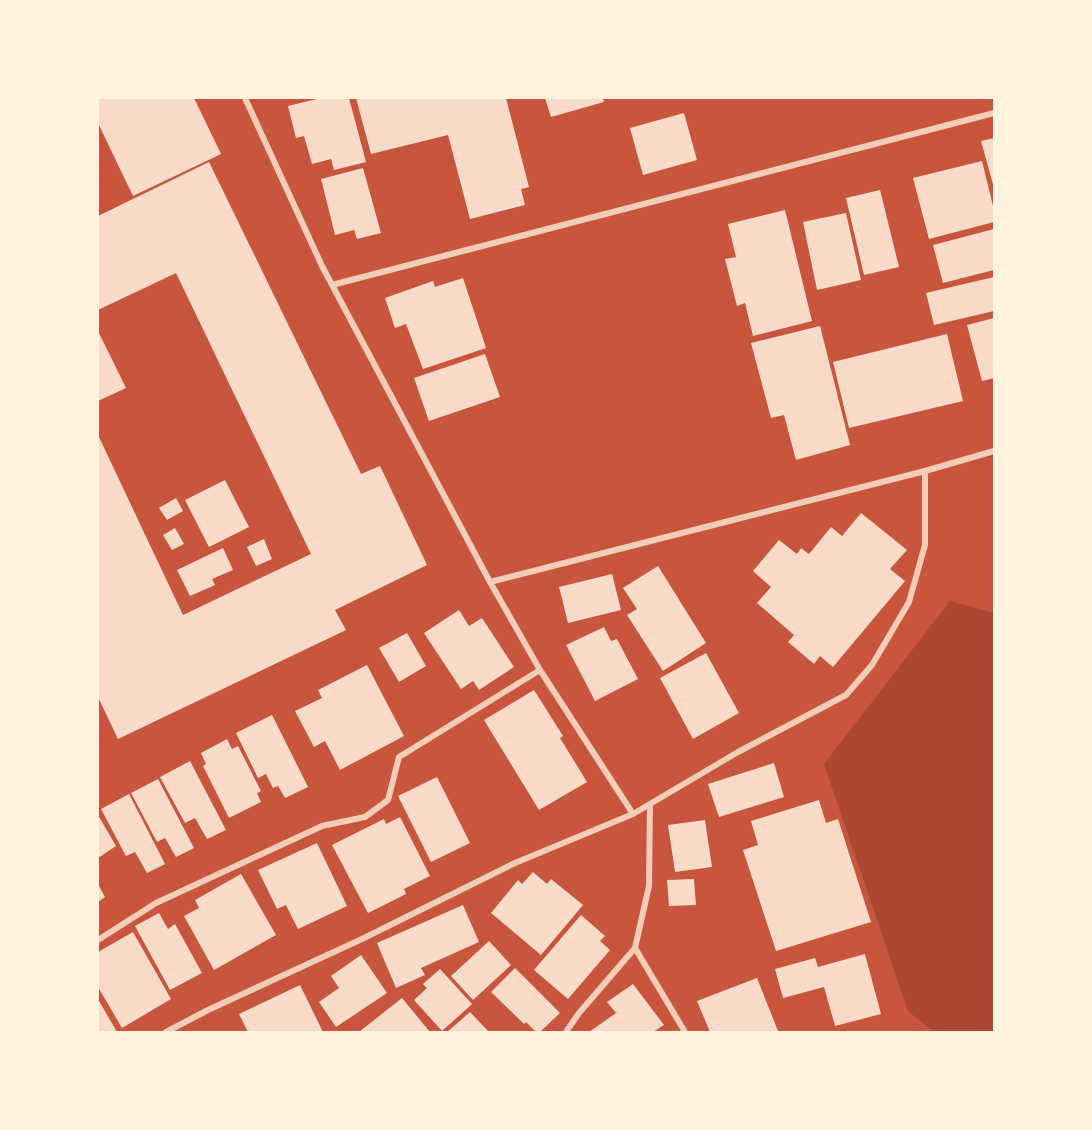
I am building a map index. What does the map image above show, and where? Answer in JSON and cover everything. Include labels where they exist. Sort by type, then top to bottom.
[{"type":"street","points":[[245,98],[332,285],[490,582],[540,670],[633,814]]},
{"type":"street","points":[[332,285],[994,113]]},
{"type":"street","points":[[490,582],[925,471],[994,451]]},
{"type":"street","points":[[166,1032],[515,863],[633,814],[738,752],[846,695],[872,665],[909,602],[925,545],[925,471]]},
{"type":"street","points":[[98,940],[156,903],[322,826],[365,817],[388,800],[399,757],[540,670]]},
{"type":"street","points":[[566,1032],[591,998],[635,948],[649,886],[650,804]]},
{"type":"street","points":[[635,948],[685,1032]]},
{"type":"shaded area","points":[[950,601],[994,613],[994,1032],[934,1032],[908,1011],[824,764]]},
{"type":"building","points":[[98,98],[194,98],[221,154],[133,196],[98,123]]},
{"type":"building","points":[[321,98],[349,98],[366,162],[334,170],[331,159],[312,164],[304,136],[296,138],[288,106]]},
{"type":"building","points":[[356,98],[506,98],[529,187],[521,189],[525,205],[470,219],[448,135],[371,154]]},
{"type":"building","points":[[545,98],[603,98],[604,102],[551,117]]},
{"type":"building","points":[[684,113],[697,160],[643,175],[630,128]]},
{"type":"building","points":[[994,138],[994,188],[981,141]]},
{"type":"building","points":[[982,161],[994,210],[994,222],[929,239],[913,178]]},
{"type":"building","points":[[209,162],[361,474],[380,466],[427,565],[335,610],[346,630],[118,739],[98,697],[98,435],[183,615],[311,554],[176,273],[98,310],[98,216]]},
{"type":"building","points":[[363,168],[381,233],[357,239],[354,230],[335,235],[321,179]]},
{"type":"building","points":[[880,190],[899,267],[864,275],[846,198]]},
{"type":"building","points":[[785,210],[812,321],[753,336],[745,303],[737,306],[725,259],[736,257],[728,224]]},
{"type":"building","points":[[846,213],[861,280],[817,290],[803,222]]},
{"type":"building","points":[[994,229],[994,270],[943,283],[933,245]]},
{"type":"building","points":[[994,277],[994,311],[934,325],[926,293]]},
{"type":"building","points":[[463,278],[486,348],[423,369],[406,324],[395,328],[385,298],[433,281],[435,287]]},
{"type":"building","points":[[994,318],[994,378],[982,381],[967,325]]},
{"type":"building","points":[[820,326],[850,445],[796,460],[784,415],[771,418],[751,343]]},
{"type":"building","points":[[98,331],[126,388],[98,401]]},
{"type":"building","points":[[947,334],[963,401],[849,428],[833,362]]},
{"type":"building","points":[[485,354],[500,397],[429,421],[414,378]]},
{"type":"building","points":[[225,480],[249,527],[209,547],[185,500]]},
{"type":"building","points":[[176,498],[183,511],[167,520],[159,508]]},
{"type":"building","points":[[861,513],[907,550],[890,569],[905,581],[833,667],[820,656],[814,664],[788,642],[794,635],[757,603],[771,587],[753,571],[779,540],[797,554],[801,548],[809,554],[831,527],[842,536]]},
{"type":"building","points":[[175,528],[184,544],[172,550],[163,535]]},
{"type":"building","points":[[264,539],[272,559],[256,566],[247,547]]},
{"type":"building","points":[[223,548],[233,570],[212,579],[215,585],[190,596],[177,570]]},
{"type":"building","points":[[658,566],[706,643],[663,671],[627,615],[637,609],[623,588]]},
{"type":"building","points":[[612,574],[621,610],[568,623],[559,587]]},
{"type":"building","points":[[459,610],[469,626],[482,618],[514,667],[479,690],[473,681],[461,689],[424,633]]},
{"type":"building","points":[[604,627],[611,641],[617,639],[638,679],[595,701],[566,645]]},
{"type":"building","points":[[407,633],[426,666],[399,682],[379,648]]},
{"type":"building","points":[[706,653],[739,713],[693,739],[660,678]]},
{"type":"building","points":[[367,665],[404,736],[340,770],[325,741],[314,747],[295,711],[322,698],[318,690]]},
{"type":"building","points":[[534,690],[563,736],[560,738],[587,782],[539,810],[484,720]]},
{"type":"building","points":[[272,715],[308,787],[285,798],[278,786],[273,788],[266,774],[258,778],[236,733]]},
{"type":"building","points":[[227,739],[232,749],[238,746],[261,791],[257,793],[261,802],[229,818],[203,766],[206,764],[201,753]]},
{"type":"building","points":[[190,761],[226,830],[207,839],[195,818],[185,823],[160,777]]},
{"type":"building","points":[[774,763],[784,797],[719,817],[708,784]]},
{"type":"building","points":[[437,777],[470,843],[431,862],[398,796]]},
{"type":"building","points":[[158,779],[194,848],[176,857],[165,838],[157,842],[131,793]]},
{"type":"building","points":[[129,794],[165,864],[147,873],[135,852],[126,856],[101,809]]},
{"type":"building","points":[[819,800],[826,823],[838,819],[871,922],[776,951],[743,850],[758,845],[751,821]]},
{"type":"building","points":[[98,815],[116,846],[98,858]]},
{"type":"building","points":[[400,817],[430,876],[404,889],[406,894],[368,913],[332,845],[384,819],[386,824]]},
{"type":"building","points":[[705,820],[712,867],[675,872],[668,825]]},
{"type":"building","points":[[317,843],[347,906],[298,929],[286,905],[277,909],[258,870]]},
{"type":"building","points":[[533,872],[547,884],[551,879],[583,905],[541,955],[491,913],[518,880],[522,884]]},
{"type":"building","points":[[241,874],[276,935],[214,970],[184,916],[199,908],[195,900]]},
{"type":"building","points":[[694,879],[696,905],[669,906],[667,880]]},
{"type":"building","points":[[98,884],[105,897],[98,902]]},
{"type":"building","points":[[463,905],[479,942],[421,968],[425,975],[396,988],[377,943]]},
{"type":"building","points":[[159,913],[168,929],[175,924],[202,973],[170,990],[135,926]]},
{"type":"building","points":[[581,915],[605,936],[600,941],[610,950],[568,999],[534,970]]},
{"type":"building","points":[[133,932],[171,999],[122,1028],[98,987],[98,952]]},
{"type":"building","points":[[489,941],[511,965],[473,1000],[451,976]]},
{"type":"building","points":[[865,954],[881,1014],[835,1026],[824,987],[783,998],[775,969],[815,958],[818,967]]},
{"type":"building","points":[[361,955],[387,993],[336,1027],[319,1002],[339,988],[331,976]]},
{"type":"building","points":[[515,968],[560,1013],[540,1032],[536,1032],[526,1022],[524,1024],[491,992]]},
{"type":"building","points":[[440,969],[472,1004],[442,1031],[414,1000],[427,988],[423,984]]},
{"type":"building","points":[[757,978],[778,1031],[710,1032],[697,1001]]},
{"type":"building","points":[[633,984],[664,1025],[653,1032],[589,1032],[616,1013],[607,1002]]},
{"type":"building","points":[[300,985],[323,1032],[248,1032],[239,1014]]},
{"type":"building","points":[[402,998],[430,1032],[359,1032]]},
{"type":"building","points":[[98,999],[117,1032],[98,1032]]},
{"type":"building","points":[[470,1012],[489,1032],[447,1032]]}]
